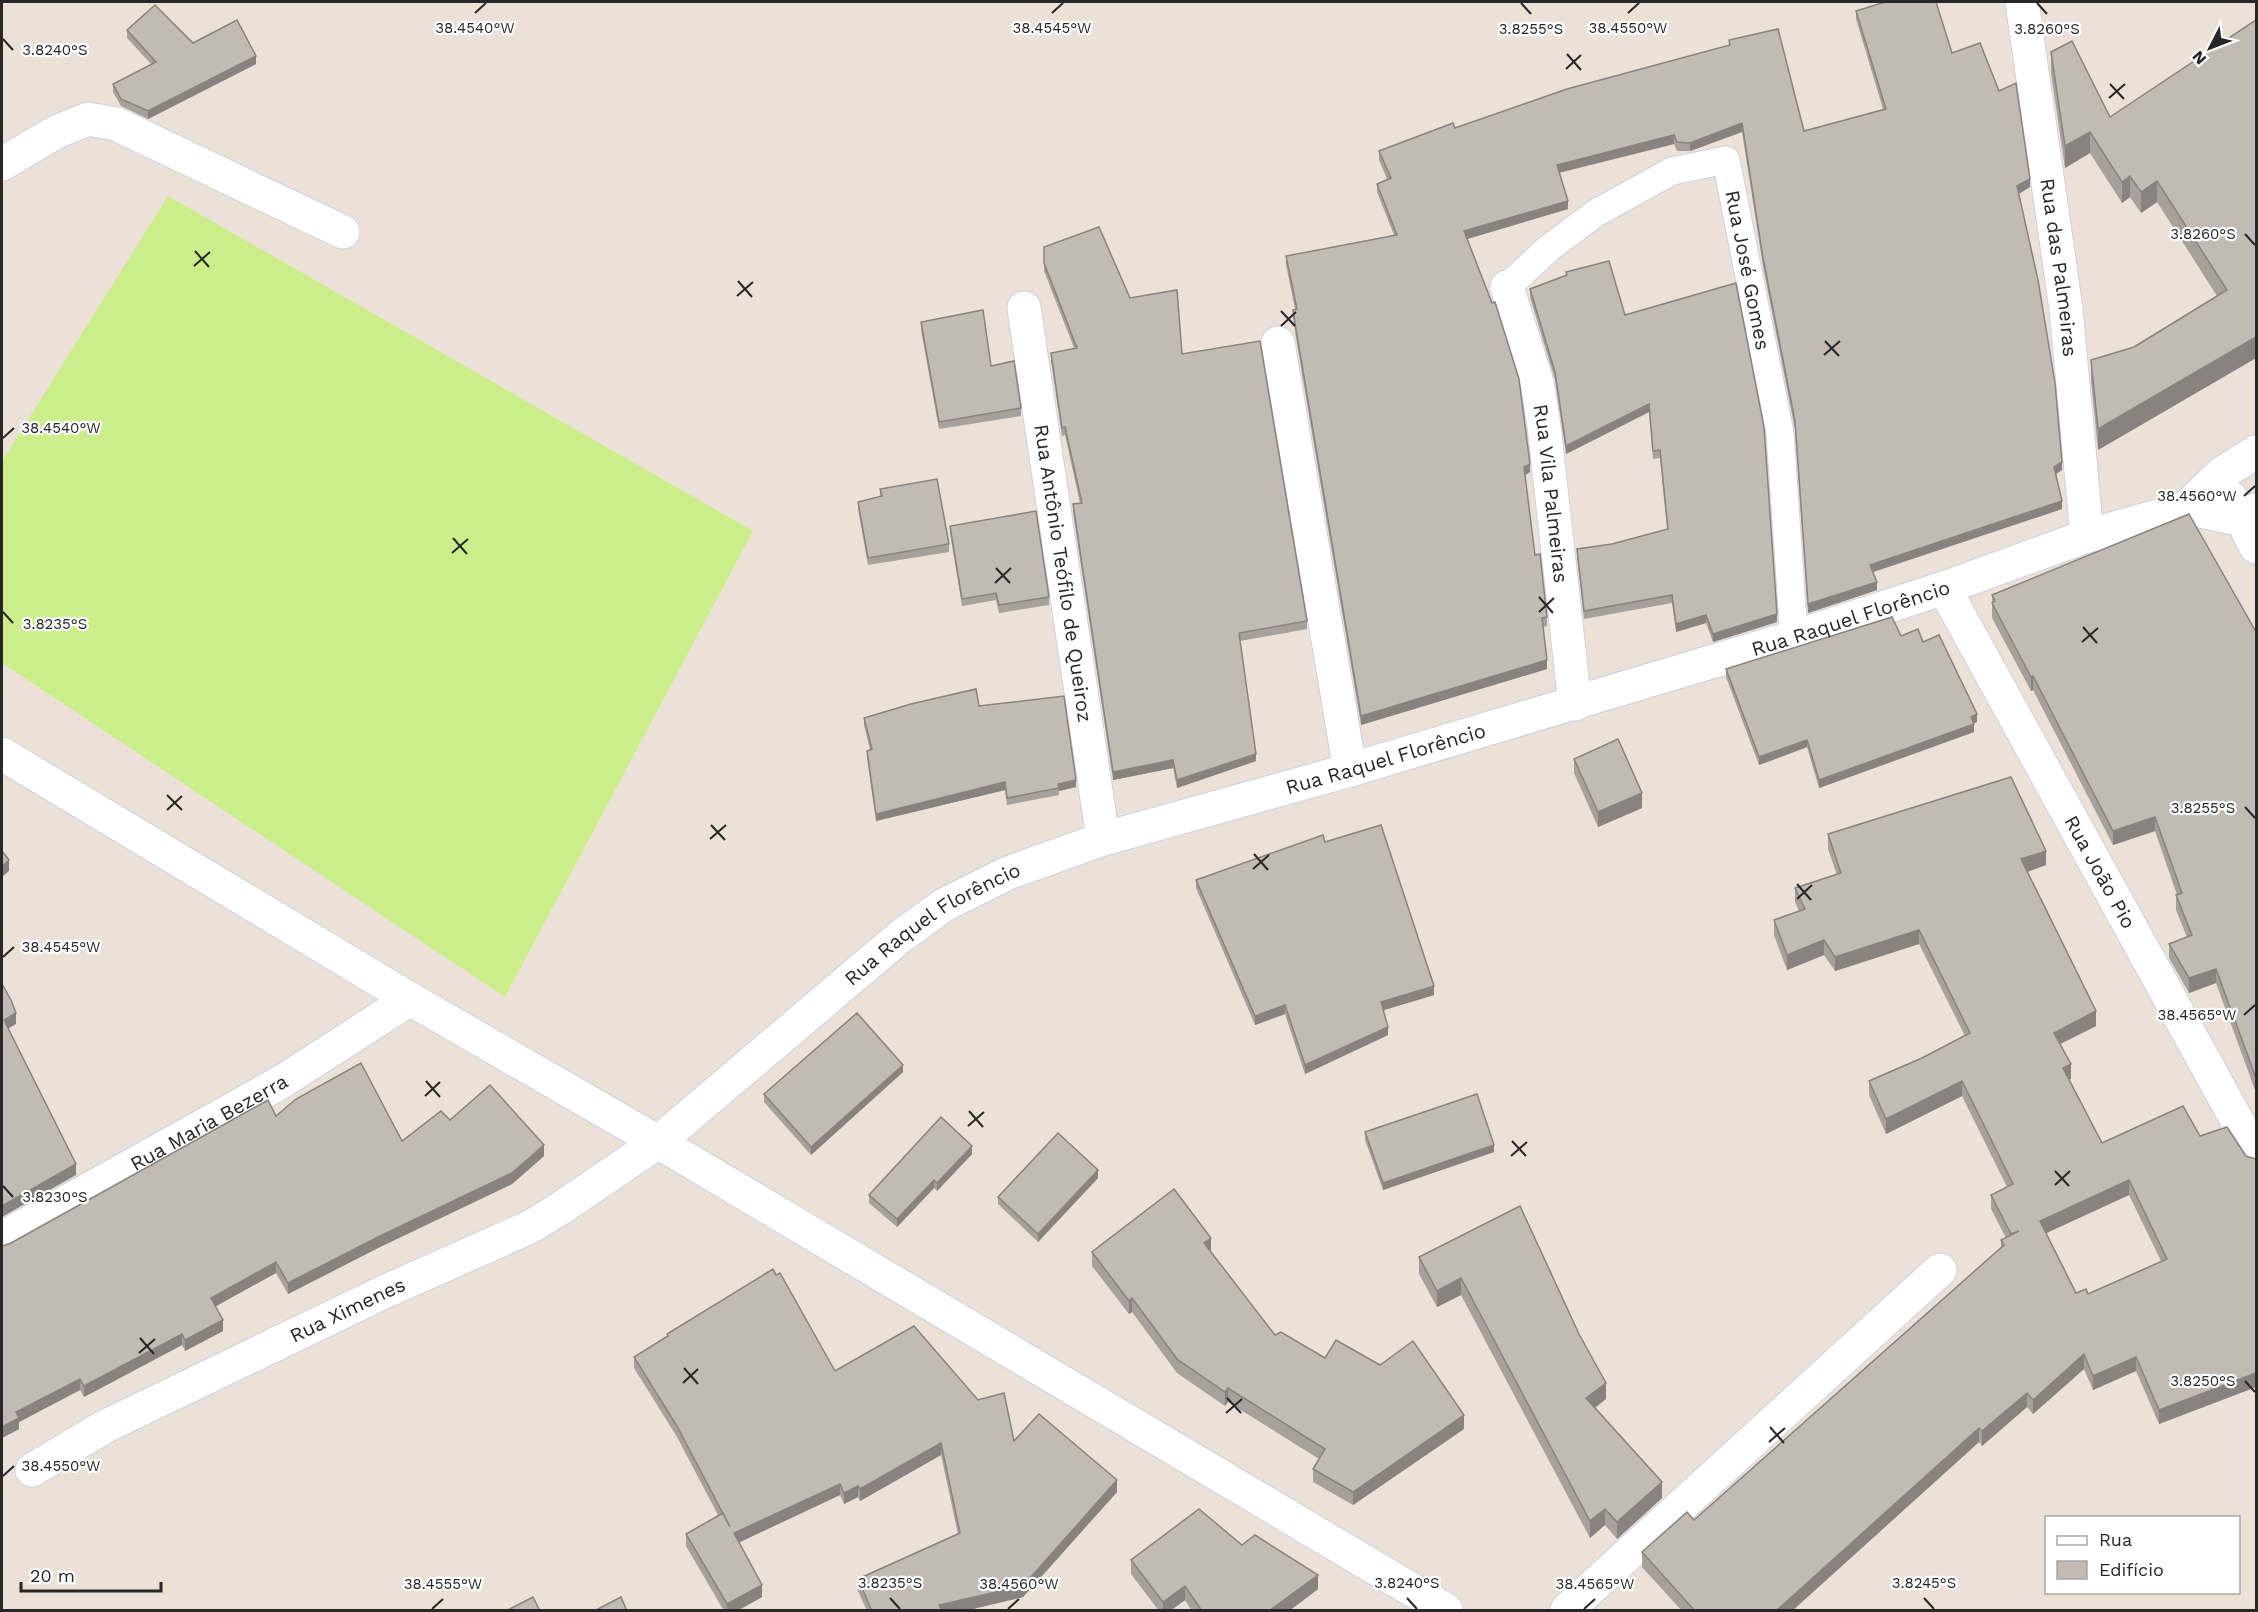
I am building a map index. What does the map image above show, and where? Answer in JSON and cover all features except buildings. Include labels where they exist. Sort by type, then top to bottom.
[{"type":"street","name":"Rua das Palmeiras","points":[[2022,2],[2066,309],[2087,536]]},
{"type":"street","points":[[2,164],[56,132],[88,119],[116,124],[343,232]]},
{"type":"street","name":"Rua Vila Palmeiras","points":[[1507,287],[1537,383],[1544,426],[1575,704]]},
{"type":"street","name":"Rua Antônio Teófilo de Queiroz","points":[[1024,308],[1103,839]]},
{"type":"street","points":[[1278,343],[1350,771]]},
{"type":"street","name":"Rua Raquel Florêncio","points":[[2186,508],[2221,474],[2256,452]]},
{"type":"street","points":[[2221,474],[2248,514],[2256,547]]},
{"type":"street","name":"Rua Raquel Florêncio","points":[[658,1142],[901,936],[944,905],[1008,873],[1103,839],[1350,771],[1794,637],[1944,588],[2087,536],[2186,508],[2248,514]]},
{"type":"street","name":"Rua João Pio","points":[[1944,588],[2256,1155]]},
{"type":"street","points":[[2,754],[410,999],[658,1142],[1446,1611]]},
{"type":"street","name":"Rua Maria Bezerra","points":[[2,1238],[283,1081],[410,999]]},
{"type":"street","name":"Rua Ximenes","points":[[32,1470],[104,1427],[384,1292],[530,1227],[658,1142]]},
{"type":"street","points":[[1567,1611],[1940,1270]]},
{"type":"lane","name":"Rua José Gomes","points":[[1507,287],[1549,248],[1596,213],[1672,171],[1726,160],[1780,433],[1794,637]]},
{"type":"green space","points":[[168,196],[753,531],[505,997],[2,663],[2,461]]}]
